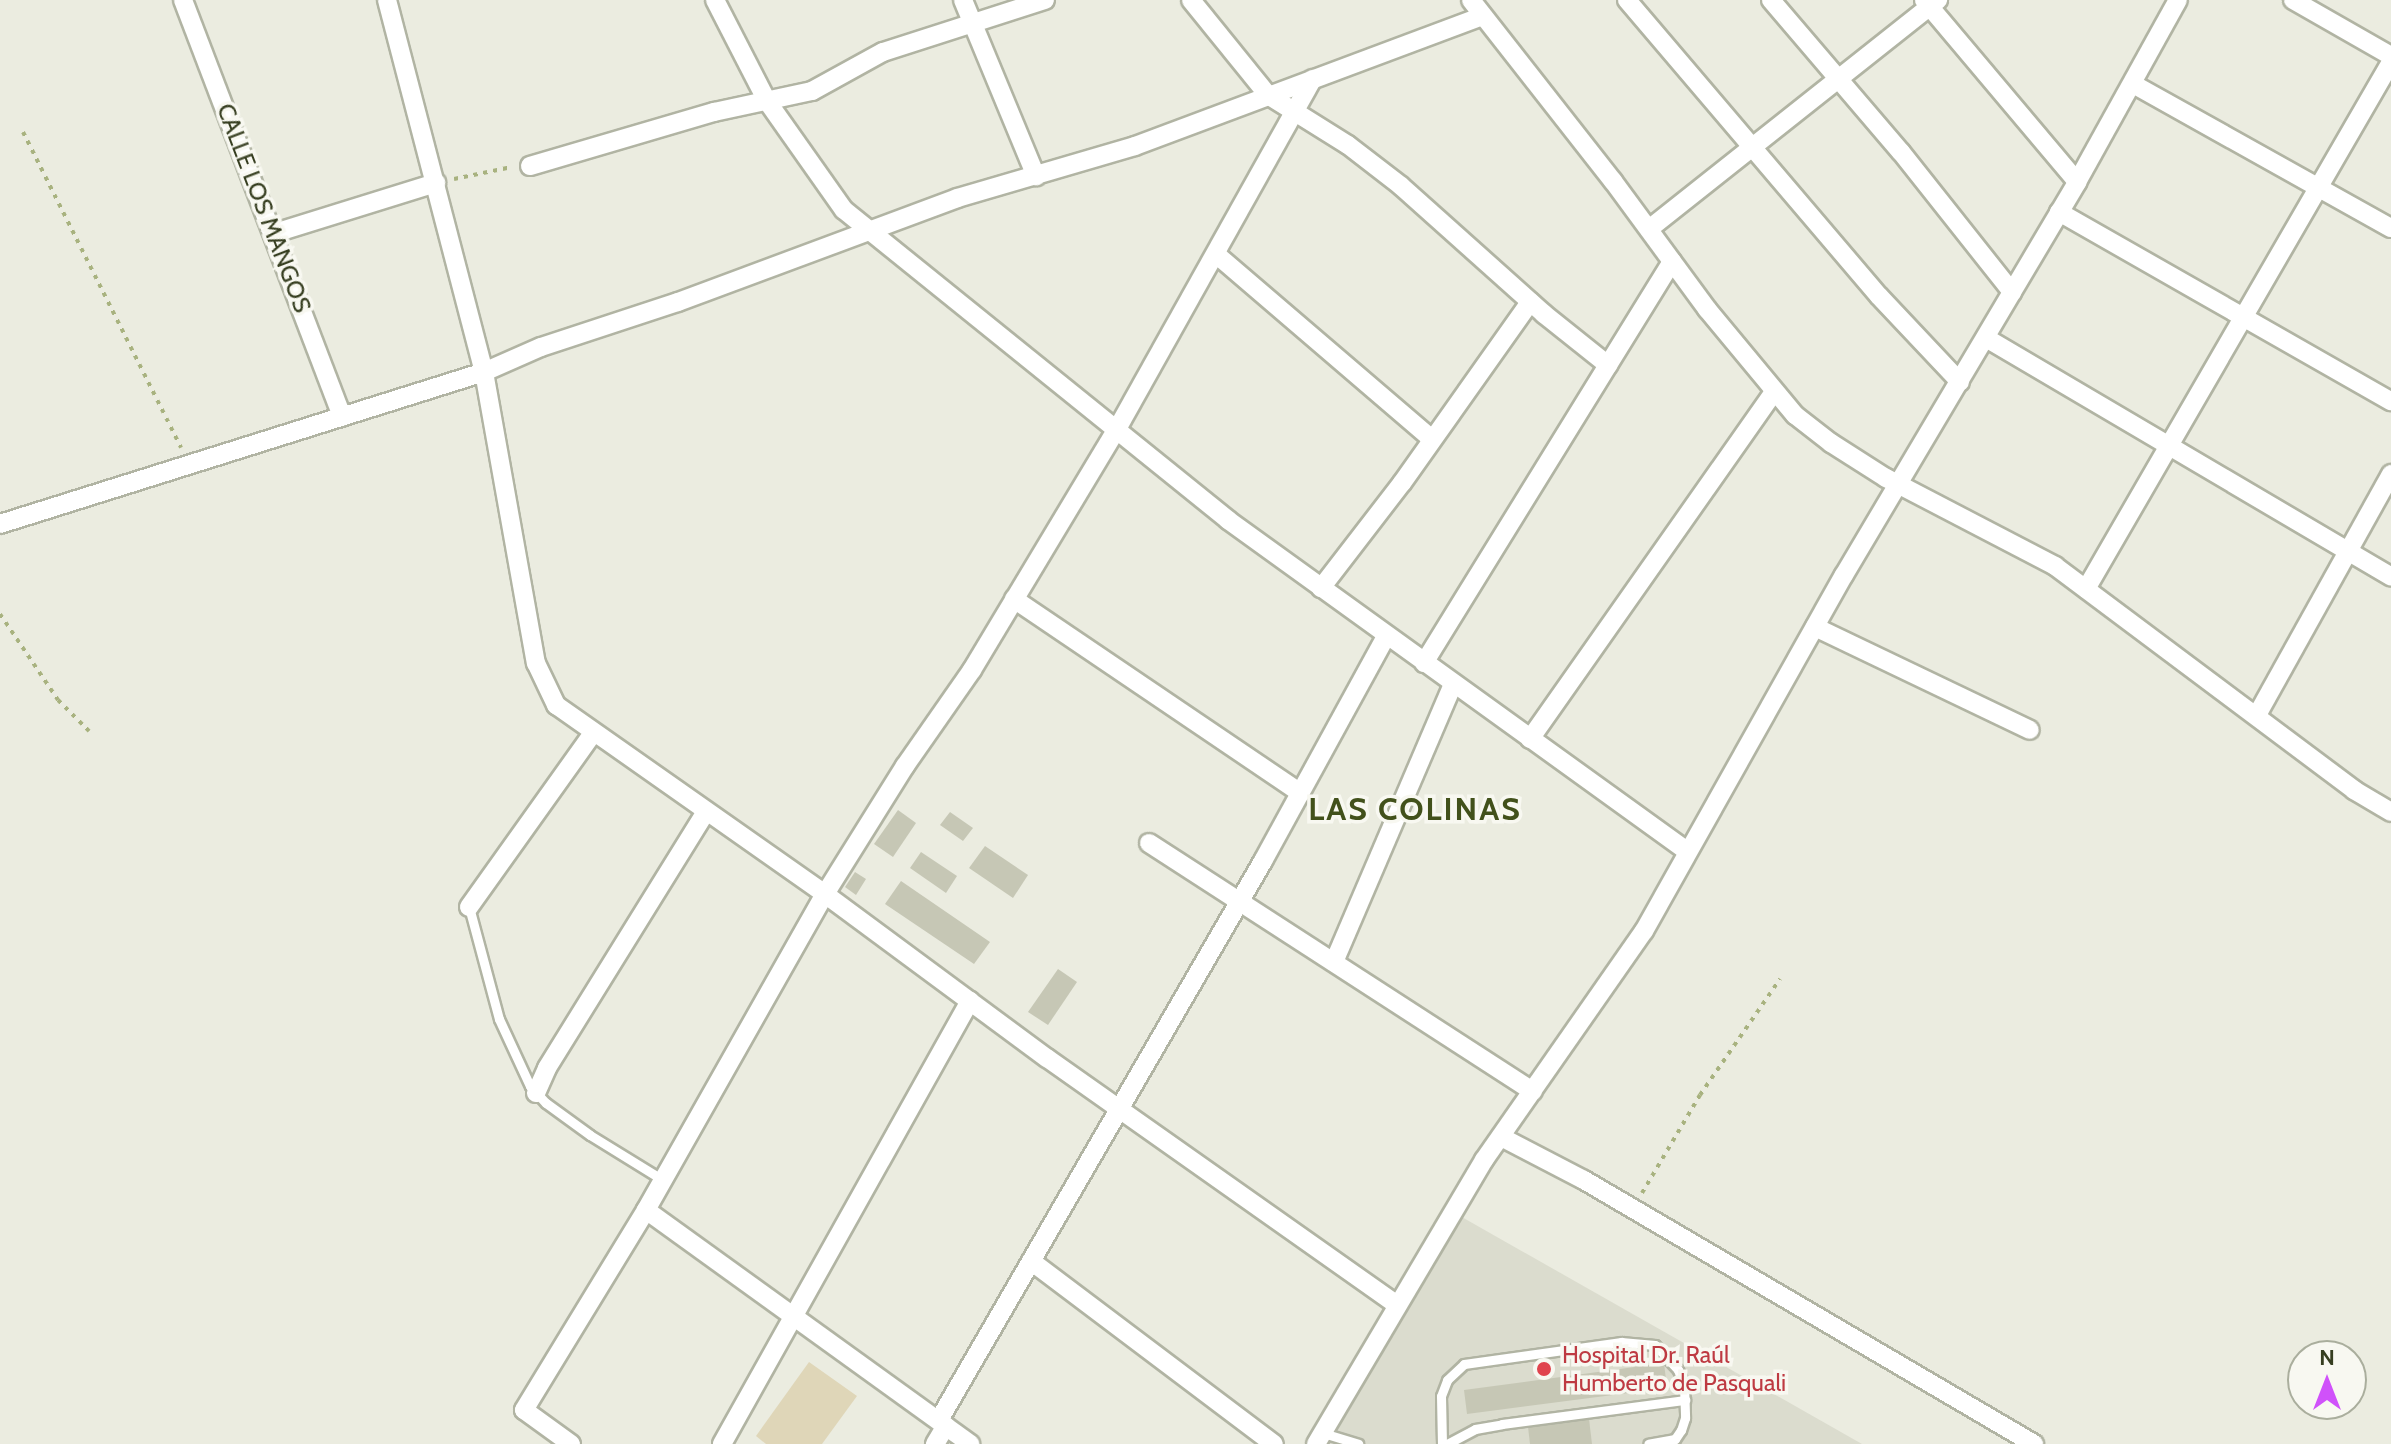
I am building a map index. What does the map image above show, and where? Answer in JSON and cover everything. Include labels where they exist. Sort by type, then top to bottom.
[{"type":"street","name":"CALLE LOS MANGOS","points":[[183,0],[275,233],[342,417]]},
{"type":"street","points":[[387,0],[484,372],[536,663],[556,705],[1396,1304]]},
{"type":"street","points":[[715,0],[767,101],[828,190],[867,230],[1228,520],[1687,851]]},
{"type":"street","points":[[963,0],[1036,176]]},
{"type":"street","points":[[530,166],[699,116],[812,91],[883,52],[1045,0]]},
{"type":"street","points":[[1191,0],[1268,95],[1348,145],[1401,186],[1530,302],[1608,365]]},
{"type":"street","points":[[1471,0],[1774,392],[1831,443],[1899,484],[2055,566],[2354,790],[2391,812]]},
{"type":"street","points":[[1627,0],[1754,145],[1879,296],[1960,382]]},
{"type":"street","points":[[1771,0],[2012,292]]},
{"type":"street","points":[[1320,1438],[1396,1304],[1501,1137],[1644,931],[1815,627],[2077,182],[2178,0]]},
{"type":"street","points":[[2293,0],[2391,56]]},
{"type":"street","points":[[1649,229],[1930,2],[2077,182]]},
{"type":"street","points":[[0,524],[484,372],[541,347],[678,302],[957,198],[1135,146],[1483,16]]},
{"type":"street","points":[[2086,589],[2391,62]]},
{"type":"street","points":[[571,1444],[524,1410],[646,1210],[825,894],[1014,599],[1117,429],[1313,79]]},
{"type":"street","points":[[2133,84],[2391,228]]},
{"type":"street","points":[[275,233],[436,183]]},
{"type":"street","points":[[2059,212],[2391,401]]},
{"type":"street","points":[[1217,255],[1432,439]]},
{"type":"street","points":[[1424,663],[1672,261]]},
{"type":"street","points":[[1321,588],[1530,302]]},
{"type":"street","points":[[1986,338],[2391,577]]},
{"type":"street","points":[[1530,739],[1774,392]]},
{"type":"street","points":[[2257,715],[2391,474]]},
{"type":"street","points":[[1014,599],[1300,793]]},
{"type":"street","points":[[1815,627],[2030,730]]},
{"type":"street","points":[[935,1444],[942,1423],[1031,1261],[1240,900],[1386,636]]},
{"type":"street","points":[[1334,962],[1453,684]]},
{"type":"street","points":[[469,907],[593,733]]},
{"type":"street","points":[[536,1093],[547,1068],[706,812]]},
{"type":"street","points":[[1149,843],[1533,1091]]},
{"type":"street","points":[[722,1444],[970,1001]]},
{"type":"street","points":[[1501,1137],[1633,1209],[2034,1444]]},
{"type":"street","points":[[646,1210],[971,1444]]},
{"type":"street","points":[[1031,1261],[1274,1444]]},
{"type":"lane","points":[[469,907],[499,1019],[536,1093],[590,1135],[663,1180]]},
{"type":"lane","points":[[1648,1444],[1675,1439],[1685,1418],[1685,1400],[1678,1370],[1655,1345],[1639,1342],[1464,1364],[1447,1380],[1441,1396],[1445,1444],[1475,1429],[1502,1424],[1685,1400]]},
{"type":"lane","points":[[1320,1438],[1358,1444]]},
{"type":"path","points":[[23,132],[190,465]]},
{"type":"path","points":[[436,183],[530,166]]},
{"type":"path","points":[[0,614],[58,700],[89,731]]},
{"type":"path","points":[[1633,1209],[1700,1095],[1780,979]]},
{"type":"shaded area","name":"Hospital Dr. Raúl Humberto de Pasquali","points":[[1453,1212],[1862,1444],[1316,1444]]},
{"type":"shaded area","points":[[809,1362],[857,1396],[822,1444],[766,1444],[756,1436]]},
{"type":"building","points":[[898,810],[916,823],[893,857],[874,844]]},
{"type":"building","points":[[950,812],[973,828],[963,841],[940,825]]},
{"type":"building","points":[[985,846],[1028,875],[1013,898],[969,868]]},
{"type":"building","points":[[921,852],[957,876],[946,893],[910,868]]},
{"type":"building","points":[[855,872],[866,879],[856,895],[845,887]]},
{"type":"building","points":[[901,881],[990,942],[974,964],[885,904]]},
{"type":"building","points":[[1058,969],[1077,982],[1048,1025],[1028,1012]]},
{"type":"building","points":[[1664,1363],[1667,1388],[1467,1414],[1464,1390]]},
{"type":"building","points":[[1589,1419],[1592,1444],[1530,1444],[1528,1427]]},
{"type":"place","name":"Hospital Dr. Raúl Humberto de Pasquali","points":[[1544,1369]]},
{"type":"district","name":"LAS COLINAS","points":[[1415,809]]}]
